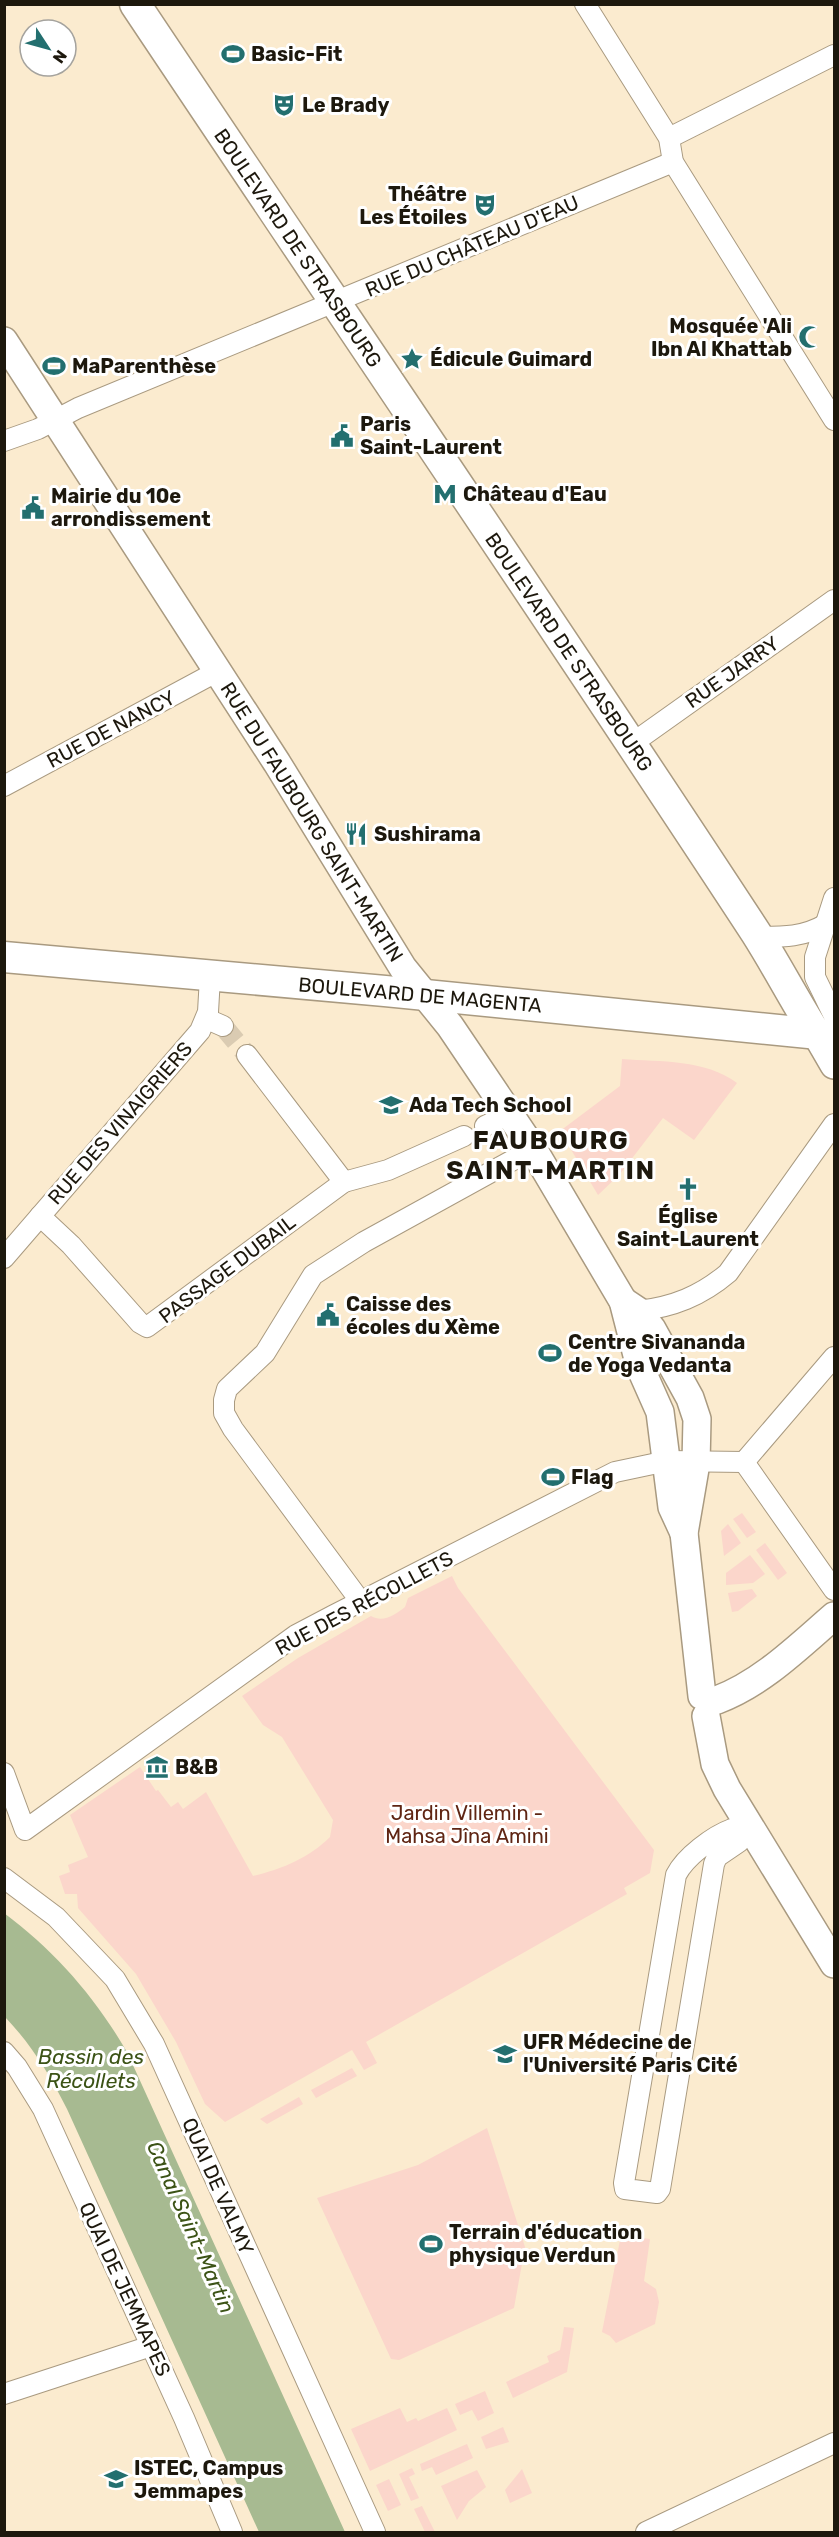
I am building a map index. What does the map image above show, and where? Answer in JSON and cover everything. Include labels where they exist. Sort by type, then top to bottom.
[{"type":"main road","name":"BOULEVARD DE STRASBOURG","points":[[135,4],[758,937],[792,998],[828,1028],[834,1065]]},
{"type":"main road","name":"RUE DU FAUBOURG SAINT-MARTIN","points":[[4,341],[218,672],[403,968],[450,1026],[533,1149],[630,1306],[656,1336],[690,1398],[697,1419],[696,1463],[684,1533]]},
{"type":"main road","name":"BOULEVARD DE MAGENTA","points":[[4,957],[424,995],[828,1028]]},
{"type":"main road","name":"RUE DU FAUBOURG SAINT-MARTIN","points":[[630,1306],[640,1367],[660,1412],[672,1507],[684,1533],[715,1764],[727,1789],[834,1964]]},
{"type":"main road","points":[[708,1704],[741,1691],[764,1675],[834,1616]]},
{"type":"street","points":[[585,4],[669,138],[673,162],[834,420]]},
{"type":"street","points":[[669,138],[834,55]]},
{"type":"street","name":"RUE DU CHÂTEAU D'EAU","points":[[4,441],[57,420],[78,408],[673,162]]},
{"type":"street","name":"RUE JARRY","points":[[630,745],[834,600]]},
{"type":"street","name":"RUE DE NANCY","points":[[4,786],[218,672]]},
{"type":"street","points":[[828,1028],[815,977],[814,957],[834,898]]},
{"type":"street","points":[[758,937],[789,937],[810,933],[826,924]]},
{"type":"street","name":"RUE DES VINAIGRIERS","points":[[4,1258],[200,1031],[215,1023],[210,976]]},
{"type":"street","points":[[247,1056],[344,1182]]},
{"type":"street","points":[[485,1126],[510,1114]]},
{"type":"street","points":[[630,1306],[663,1308],[686,1301],[714,1285],[728,1273],[834,1124]]},
{"type":"street","name":"PASSAGE DUBAIL","points":[[40,1216],[71,1245],[140,1323],[147,1327],[344,1182],[388,1170],[464,1136]]},
{"type":"street","points":[[361,1602],[232,1429],[224,1413],[227,1389],[265,1353],[313,1275],[364,1242],[533,1149]]},
{"type":"street","points":[[834,1357],[744,1462],[834,1590]]},
{"type":"street","name":"RUE DES RÉCOLLETS","points":[[4,1773],[25,1830],[296,1635],[615,1472],[667,1461],[744,1462]]},
{"type":"street","points":[[751,1827],[739,1842],[717,1857],[660,2189],[657,2193],[625,2189],[636,2102],[671,1892],[681,1865],[696,1851],[732,1829],[751,1827]]},
{"type":"street","points":[[696,1851],[713,1876]]},
{"type":"street","name":"QUAI DE VALMY","points":[[4,1878],[56,1917],[115,1979],[154,2044],[375,2532]]},
{"type":"street","name":"QUAI DE JEMMAPES","points":[[4,2052],[43,2109],[151,2346],[232,2532]]},
{"type":"street","points":[[4,2394],[151,2346]]},
{"type":"street","points":[[646,2532],[834,2443]]},
{"type":"green space","points":[[622,1059],[697,1066],[724,1075],[737,1083],[694,1140],[663,1118],[620,1174],[598,1195],[560,1131],[620,1086]]},
{"type":"green space","points":[[742,1513],[756,1532],[747,1538],[733,1519]]},
{"type":"green space","points":[[728,1524],[741,1543],[724,1556],[721,1531]]},
{"type":"green space","points":[[765,1543],[787,1573],[778,1580],[756,1550]]},
{"type":"green space","points":[[750,1555],[765,1574],[753,1583],[726,1585],[726,1573]]},
{"type":"green space","name":"Jardin Villemin - Mahsa Jîna Amini","points":[[452,1576],[458,1588],[654,1850],[650,1873],[624,1888],[627,1894],[366,2042],[377,2063],[364,2070],[352,2050],[225,2122],[205,2104],[176,2042],[136,1974],[78,1908],[77,1894],[65,1894],[59,1876],[70,1872],[68,1865],[88,1857],[70,1815],[140,1767],[156,1791],[158,1790],[171,1807],[178,1802],[183,1809],[206,1792],[253,1876],[285,1866],[304,1857],[330,1837],[333,1820],[282,1737],[263,1725],[242,1696],[298,1658],[371,1616],[380,1619],[393,1615],[405,1607],[408,1598]]},
{"type":"green space","points":[[752,1589],[757,1596],[738,1611],[732,1612],[728,1593]]},
{"type":"green space","points":[[352,2068],[357,2076],[316,2098],[311,2090]]},
{"type":"green space","points":[[299,2097],[303,2104],[267,2124],[260,2119]]},
{"type":"green space","name":"Terrain d'éducation physique Verdun","points":[[487,2128],[525,2247],[514,2308],[399,2360],[391,2359],[317,2198],[418,2165]]},
{"type":"green space","points":[[621,2235],[650,2239],[644,2281],[656,2289],[659,2302],[655,2324],[616,2343],[602,2332]]},
{"type":"green space","points":[[564,2327],[574,2328],[567,2372],[513,2398],[506,2382],[549,2362],[547,2356],[560,2350]]},
{"type":"green space","points":[[485,2391],[494,2413],[478,2421],[472,2410],[460,2415],[455,2404]]},
{"type":"green space","points":[[400,2408],[407,2422],[416,2418],[418,2421],[447,2408],[457,2430],[370,2471],[351,2429]]},
{"type":"green space","points":[[503,2427],[509,2442],[486,2449],[481,2437]]},
{"type":"green space","points":[[467,2444],[473,2458],[436,2475],[432,2467],[422,2471],[420,2464]]},
{"type":"green space","points":[[412,2468],[415,2474],[409,2477],[419,2498],[411,2501],[399,2474]]},
{"type":"green space","points":[[522,2469],[532,2493],[510,2503],[505,2490]]},
{"type":"green space","points":[[477,2470],[486,2487],[469,2501],[457,2520],[441,2486]]},
{"type":"green space","points":[[389,2479],[401,2505],[388,2511],[376,2485]]},
{"type":"green space","points":[[422,2506],[435,2532],[425,2532],[414,2509]]},
{"type":"water","name":"Bassin des Récollets","points":[[4,1913],[40,1943],[73,1976],[101,2012],[127,2052],[345,2532],[259,2532],[67,2109],[39,2060],[5,2017]]},
{"type":"tunnel","points":[[223,1026],[247,1055]]},
{"type":"place","name":"Basic-Fit","points":[[233,54]]},
{"type":"place","name":"Le Brady","points":[[284,105]]},
{"type":"place","name":"Théâtre Les Étoiles","points":[[485,205]]},
{"type":"place","name":"Mosquée 'Ali Ibn Al Khattab","points":[[810,337]]},
{"type":"place","name":"Édicule Guimard","points":[[412,359]]},
{"type":"place","name":"MaParenthèse","points":[[54,366]]},
{"type":"place","name":"Paris Saint-Laurent","points":[[342,436]]},
{"type":"place","name":"Château d'Eau","points":[[445,494]]},
{"type":"place","name":"Mairie du 10e arrondissement","points":[[33,508]]},
{"type":"place","name":"Sushirama","points":[[356,834]]},
{"type":"place","name":"Ada Tech School","points":[[391,1105]]},
{"type":"place","name":"Église Saint-Laurent","points":[[688,1189]]},
{"type":"place","name":"Caisse des écoles du Xème","points":[[328,1315]]},
{"type":"place","name":"Centre Sivananda de Yoga Vedanta","points":[[550,1353]]},
{"type":"place","name":"Flag","points":[[553,1477]]},
{"type":"place","name":"B&B","points":[[157,1767]]},
{"type":"place","name":"UFR Médecine de l'Université Paris Cité","points":[[505,2054]]},
{"type":"place","name":"Terrain d'éducation physique Verdun","points":[[431,2244]]},
{"type":"place","name":"ISTEC, Campus Jemmapes","points":[[116,2479]]},
{"type":"district","name":"FAUBOURG SAINT-MARTIN","points":[[551,1155]]},
{"type":"water label","name":"Canal Saint-Martin","points":[[191,2227]]}]
